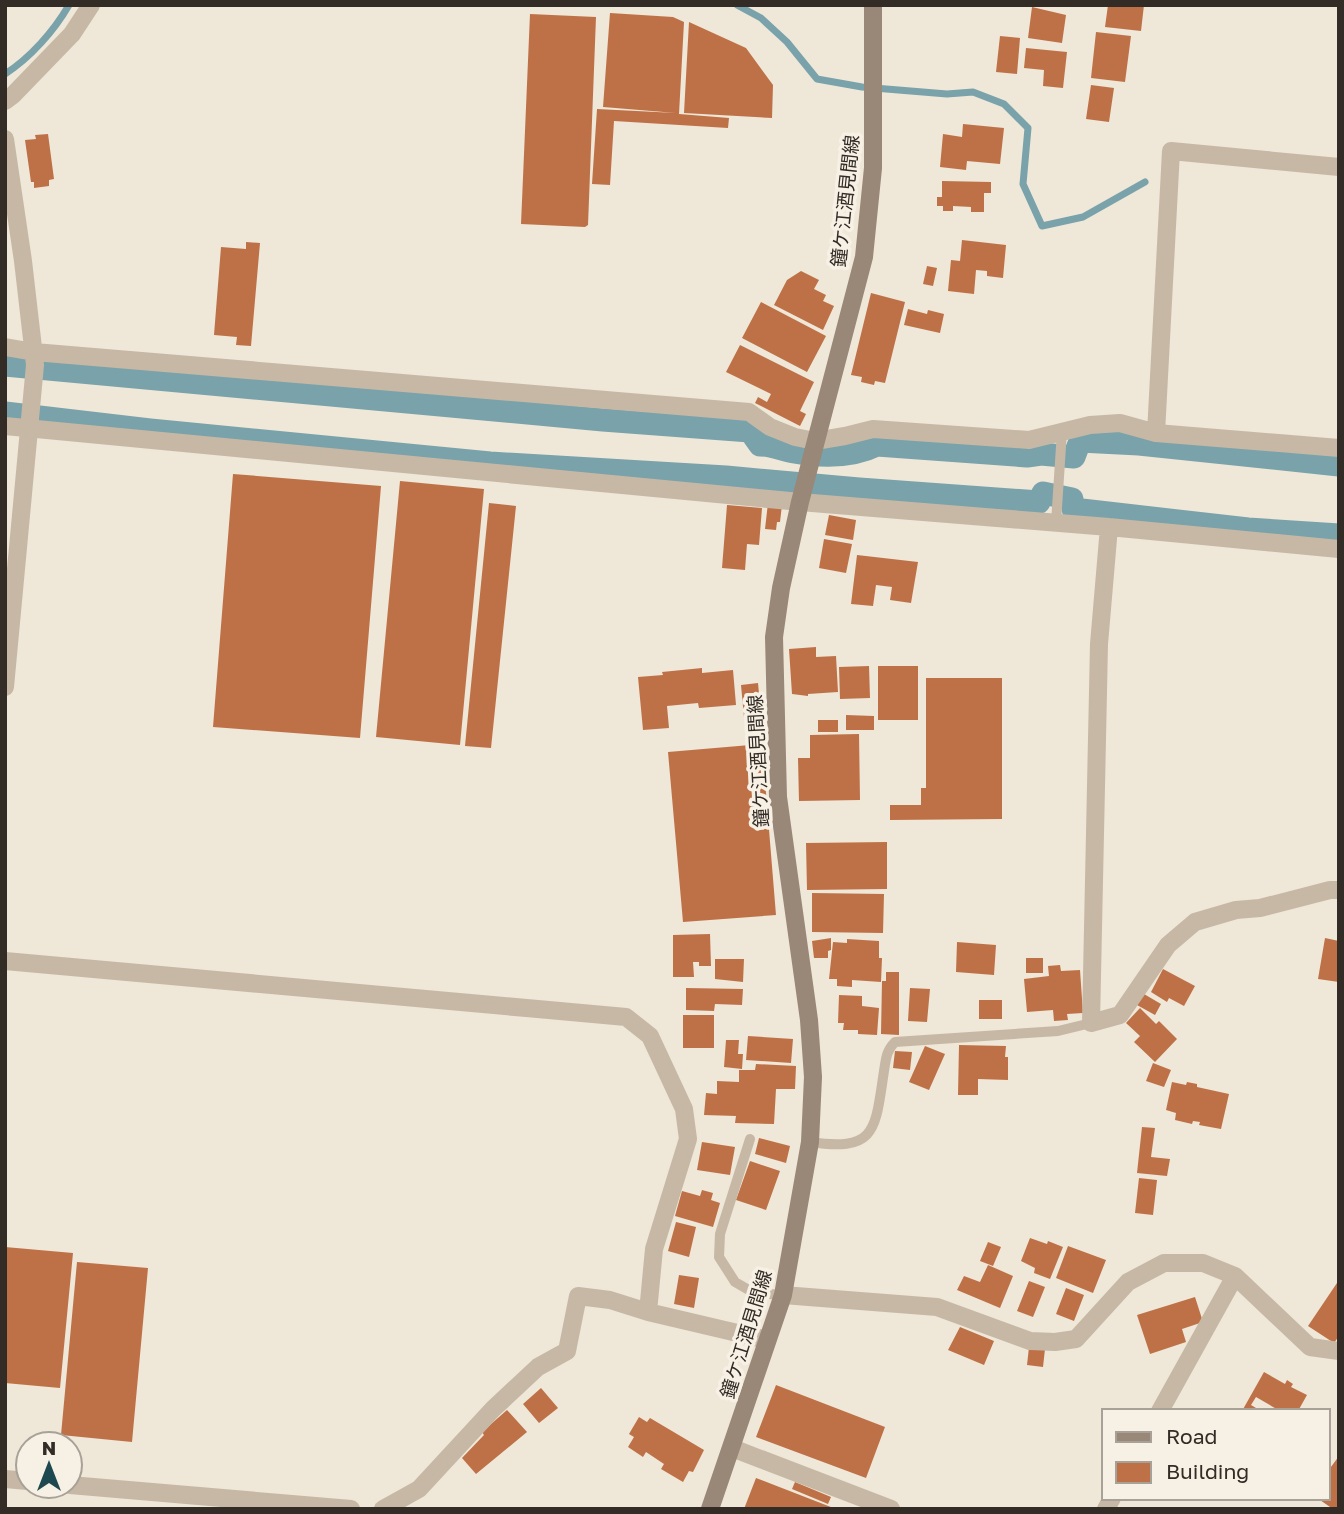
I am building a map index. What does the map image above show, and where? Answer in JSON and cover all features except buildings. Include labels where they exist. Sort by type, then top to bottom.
[{"type":"main road","name":"鐘ケ江酒見間線","points":[[710,1509],[783,1296],[810,1142],[813,1077],[810,1032],[778,796],[774,637],[781,588],[801,498],[864,257],[873,168],[873,5]]},
{"type":"street","points":[[5,101],[72,34],[91,5]]},
{"type":"street","points":[[5,139],[34,358],[5,687]]},
{"type":"street","points":[[1156,433],[1171,151],[1339,167]]},
{"type":"street","points":[[5,347],[34,358],[749,412],[770,427],[815,444],[873,429],[1029,440],[1090,425],[1120,423],[1156,433],[1339,448]]},
{"type":"street","points":[[5,426],[29,424],[1339,549]]},
{"type":"street","points":[[1109,527],[1099,644],[1091,1023],[1120,1014],[1168,945],[1195,922],[1236,910],[1260,908],[1339,890]]},
{"type":"street","points":[[5,961],[626,1017],[650,1036],[684,1109],[688,1139],[654,1249],[648,1312]]},
{"type":"street","points":[[783,1296],[937,1307],[1030,1341],[1055,1342],[1076,1339],[1128,1282],[1164,1263],[1203,1263],[1235,1276],[1310,1347],[1339,1351]]},
{"type":"street","points":[[1161,1409],[1235,1276]]},
{"type":"street","points":[[383,1509],[419,1489],[492,1409],[538,1367],[567,1351],[578,1296],[610,1300],[648,1312],[767,1340]]},
{"type":"street","points":[[732,1448],[891,1509]]},
{"type":"street","points":[[84,1486],[351,1509]]},
{"type":"lane","points":[[1056,523],[1062,431]]},
{"type":"lane","points":[[810,1142],[836,1146],[854,1144],[867,1136],[877,1116],[887,1050],[895,1042],[1058,1031],[1091,1023]]},
{"type":"lane","points":[[750,1139],[720,1234],[719,1257],[735,1282],[754,1293],[783,1296]]},
{"type":"waterway","points":[[5,74],[41,43],[69,5]]},
{"type":"waterway","points":[[737,5],[761,18],[787,42],[817,79],[862,87],[947,94],[973,92],[1004,104],[1028,128],[1023,184],[1042,226],[1083,217],[1145,182]]},
{"type":"waterway","points":[[5,365],[750,431],[760,445],[815,455],[847,454],[877,445],[1074,457],[1080,441],[1139,444],[1339,465]]},
{"type":"waterway","points":[[5,413],[490,463],[726,477],[1039,502],[1043,493],[1072,499],[1073,509],[1248,529],[1339,535]]}]
